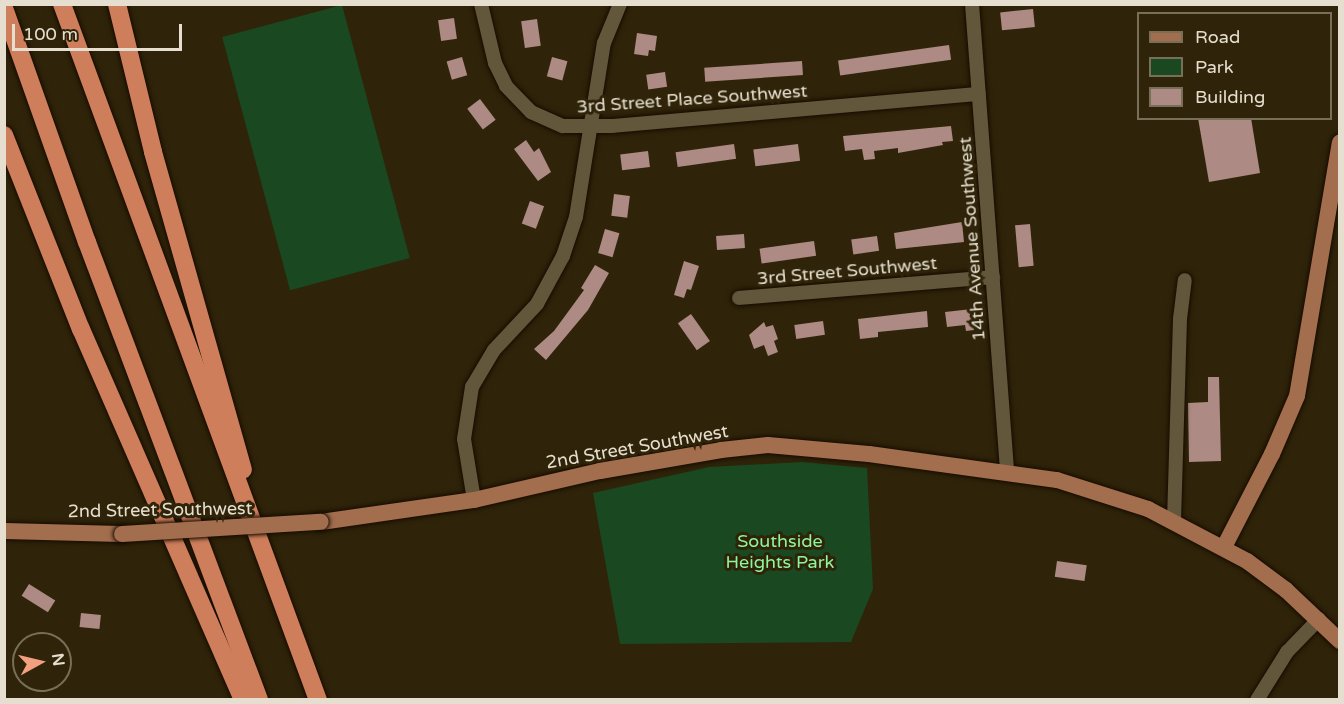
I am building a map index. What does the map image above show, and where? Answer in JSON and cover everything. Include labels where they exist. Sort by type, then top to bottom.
[{"type":"highway","points":[[62,4],[141,227],[270,565],[318,699]]},
{"type":"highway","points":[[4,8],[87,242],[259,699]]},
{"type":"highway","points":[[118,9],[153,152],[270,565]]},
{"type":"highway","points":[[6,141],[81,329],[243,699]]},
{"type":"main road","points":[[1224,547],[1297,396],[1340,143]]},
{"type":"main road","name":"2nd Street Southwest","points":[[4,531],[122,534],[321,522],[474,500],[678,456],[768,445],[1007,471],[1097,491],[1174,521],[1224,547],[1318,619],[1340,641]]},
{"type":"street","name":"3rd Street Place Southwest","points":[[481,4],[495,63],[514,97],[531,112],[552,123],[590,127],[979,94]]},
{"type":"street","points":[[474,500],[464,439],[472,387],[494,350],[537,304],[563,256],[576,217],[604,43],[620,4]]},
{"type":"street","name":"14th Avenue Southwest","points":[[972,4],[1007,471]]},
{"type":"street","name":"3rd Street Southwest","points":[[739,298],[993,277]]},
{"type":"street","points":[[1174,521],[1180,319],[1185,280]]},
{"type":"street","points":[[1257,699],[1287,652],[1318,619]]},
{"type":"green space","points":[[342,5],[410,258],[290,290],[222,37]]},
{"type":"green space","name":"Southside Heights Park","points":[[802,462],[867,468],[873,589],[851,642],[620,644],[593,493],[709,467]]},
{"type":"building","points":[[1033,9],[1035,27],[1002,30],[1000,12]]},
{"type":"building","points":[[454,18],[457,39],[441,41],[438,20]]},
{"type":"building","points":[[537,19],[541,46],[525,48],[521,21]]},
{"type":"building","points":[[637,33],[657,36],[655,51],[649,50],[648,56],[634,54]]},
{"type":"building","points":[[949,45],[951,60],[840,75],[838,61]]},
{"type":"building","points":[[462,57],[467,75],[452,80],[447,61]]},
{"type":"building","points":[[552,57],[567,61],[562,80],[547,76]]},
{"type":"building","points":[[802,61],[803,75],[705,82],[704,68]]},
{"type":"building","points":[[665,72],[667,87],[648,89],[646,75]]},
{"type":"building","points":[[480,99],[496,120],[483,129],[467,109]]},
{"type":"building","points":[[1198,120],[1251,120],[1260,173],[1209,182]]},
{"type":"building","points":[[951,126],[953,141],[942,142],[943,145],[898,153],[898,148],[874,151],[875,159],[864,160],[862,149],[845,151],[843,136]]},
{"type":"building","points":[[526,140],[534,152],[539,148],[551,172],[538,181],[514,149]]},
{"type":"building","points":[[734,144],[736,159],[678,167],[676,152]]},
{"type":"building","points":[[798,144],[800,161],[755,166],[753,149]]},
{"type":"building","points":[[648,151],[650,167],[622,170],[620,154]]},
{"type":"building","points":[[614,194],[630,196],[627,218],[611,216]]},
{"type":"building","points":[[530,201],[544,206],[536,229],[522,224]]},
{"type":"building","points":[[962,222],[964,242],[896,249],[894,233]]},
{"type":"building","points":[[1030,224],[1034,266],[1019,267],[1015,225]]},
{"type":"building","points":[[605,229],[619,233],[613,257],[598,253]]},
{"type":"building","points":[[744,234],[745,248],[717,250],[716,236]]},
{"type":"building","points":[[877,236],[879,251],[853,254],[851,240]]},
{"type":"building","points":[[814,241],[816,256],[762,264],[760,249]]},
{"type":"building","points":[[684,261],[699,266],[691,290],[687,289],[684,298],[674,295]]},
{"type":"building","points":[[595,265],[609,273],[588,310],[546,360],[534,349],[554,331],[584,290],[581,288]]},
{"type":"building","points":[[972,309],[974,330],[966,331],[965,325],[947,327],[945,312]]},
{"type":"building","points":[[927,311],[928,327],[878,332],[878,337],[860,339],[858,319]]},
{"type":"building","points":[[691,314],[710,341],[697,350],[678,323]]},
{"type":"building","points":[[823,321],[825,335],[796,339],[794,325]]},
{"type":"building","points":[[764,322],[766,327],[773,325],[778,339],[774,341],[778,352],[768,356],[764,345],[754,349],[749,335]]},
{"type":"building","points":[[1208,377],[1219,377],[1221,461],[1189,462],[1188,403],[1208,402]]},
{"type":"building","points":[[1057,561],[1087,565],[1084,581],[1055,577]]},
{"type":"building","points":[[29,584],[55,600],[48,612],[22,596]]},
{"type":"building","points":[[81,613],[101,615],[99,629],[80,627]]}]
